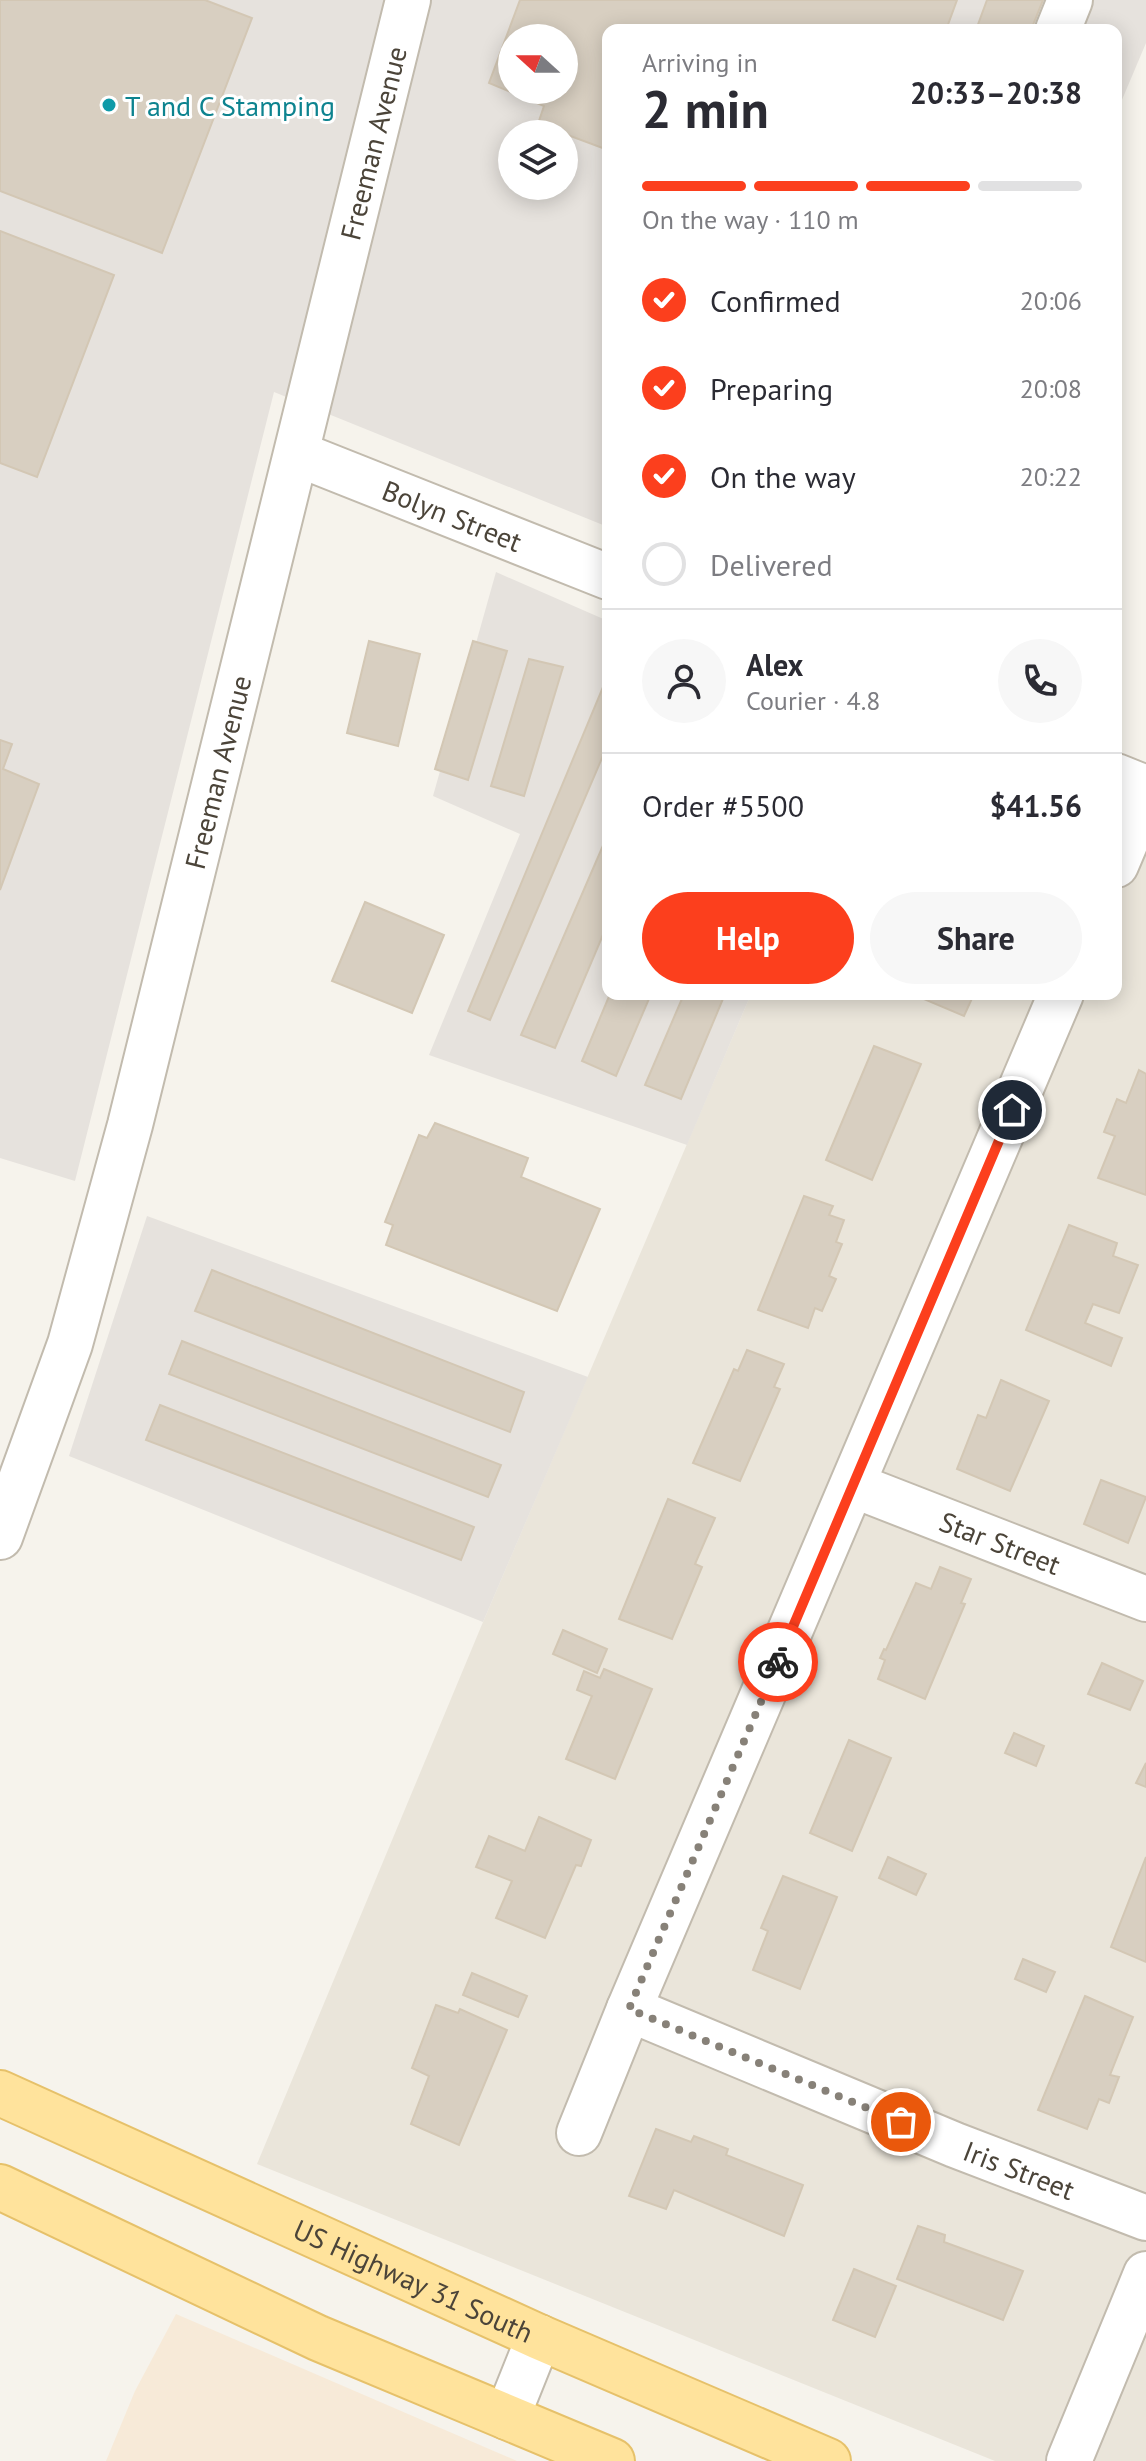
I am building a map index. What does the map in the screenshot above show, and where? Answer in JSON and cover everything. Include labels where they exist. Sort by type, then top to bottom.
[{"type":"main road","name":"US Highway 31 South","points":[[0,2093],[539,2337],[828,2461]]},
{"type":"main road","points":[[0,2187],[318,2338],[612,2461]]},
{"type":"street","name":"Freeman Avenue","points":[[0,1537],[70,1344],[130,1125],[408,0]]},
{"type":"street","points":[[1060,24],[1070,0]]},
{"type":"street","name":"Bolyn Street","points":[[298,454],[602,575]]},
{"type":"street","points":[[1122,778],[1146,788]]},
{"type":"street","points":[[1122,851],[1146,794]]},
{"type":"street","points":[[579,2133],[1058,1000]]},
{"type":"street","name":"Star Street","points":[[853,1485],[1146,1599]]},
{"type":"street","name":"Iris Street","points":[[629,2009],[955,2145],[1146,2218]]},
{"type":"street","points":[[1069,2461],[1146,2274]]},
{"type":"street","points":[[507,2417],[539,2337]]},
{"type":"shaded area","points":[[0,0],[1146,0],[1146,43],[1122,100],[1122,24],[602,24],[602,525],[274,392],[75,1181],[0,1158]]},
{"type":"shaded area","points":[[496,572],[602,618],[602,1000],[748,1000],[687,1145],[429,1055],[520,834],[433,796]]},
{"type":"shaded area","points":[[1122,834],[1146,844],[1146,2461],[995,2461],[257,2164],[483,1622],[748,1000],[1122,1000]]},
{"type":"shaded area","points":[[147,1216],[588,1377],[483,1622],[69,1456]]},
{"type":"shaded area","points":[[176,2314],[517,2461],[106,2461],[135,2391]]},
{"type":"building","name":"T and C Stamping","points":[[0,0],[205,0],[252,18],[162,253],[0,191]]},
{"type":"building","points":[[520,0],[957,0],[948,24],[602,24],[602,148],[578,139],[578,120],[539,120],[544,106],[539,104],[578,104],[578,24],[511,24]]},
{"type":"building","points":[[987,0],[1043,0],[1033,24],[978,24]]},
{"type":"building","points":[[498,59],[498,87],[489,83]]},
{"type":"building","points":[[0,231],[114,275],[37,477],[0,463]]},
{"type":"building","points":[[369,641],[420,654],[398,746],[347,733]]},
{"type":"building","points":[[473,641],[507,651],[468,780],[435,769]]},
{"type":"building","points":[[529,659],[563,667],[524,796],[491,786]]},
{"type":"building","points":[[602,689],[602,758],[490,1020],[468,1011]]},
{"type":"building","points":[[0,740],[12,744],[3,769],[39,784],[0,890]]},
{"type":"building","points":[[602,848],[602,937],[555,1048],[521,1035]]},
{"type":"building","points":[[365,902],[444,935],[412,1013],[332,981]]},
{"type":"building","points":[[607,1000],[648,1000],[616,1076],[582,1061]]},
{"type":"building","points":[[681,1000],[722,1000],[681,1099],[645,1085]]},
{"type":"building","points":[[926,1000],[971,1000],[964,1016]]},
{"type":"building","points":[[874,1046],[921,1064],[872,1180],[826,1160]]},
{"type":"building","points":[[1139,1070],[1146,1074],[1146,1195],[1098,1178],[1115,1136],[1104,1132],[1117,1099],[1126,1103]]},
{"type":"building","points":[[435,1123],[528,1158],[521,1177],[600,1209],[557,1311],[386,1245],[393,1225],[385,1222],[419,1135],[427,1138]]},
{"type":"building","points":[[804,1196],[833,1206],[829,1215],[844,1220],[836,1242],[842,1244],[829,1276],[836,1279],[822,1311],[815,1308],[808,1328],[758,1310]]},
{"type":"building","points":[[1069,1225],[1117,1243],[1113,1256],[1138,1265],[1119,1313],[1093,1304],[1085,1323],[1122,1338],[1111,1366],[1026,1330]]},
{"type":"building","points":[[212,1270],[524,1392],[510,1432],[195,1311]]},
{"type":"building","points":[[182,1341],[501,1465],[488,1497],[169,1374]]},
{"type":"building","points":[[747,1350],[784,1364],[774,1387],[780,1389],[740,1481],[693,1463],[734,1369],[738,1371]]},
{"type":"building","points":[[1001,1380],[1049,1401],[1010,1491],[957,1469],[978,1415],[986,1418]]},
{"type":"building","points":[[160,1405],[474,1527],[461,1560],[146,1440]]},
{"type":"building","points":[[1101,1480],[1146,1497],[1128,1543],[1084,1524]]},
{"type":"building","points":[[668,1499],[715,1518],[695,1564],[702,1567],[672,1639],[619,1619]]},
{"type":"building","points":[[940,1567],[971,1579],[961,1603],[965,1604],[925,1699],[878,1679],[885,1660],[880,1658],[916,1583],[931,1589]]},
{"type":"building","points":[[563,1630],[607,1649],[597,1673],[553,1654]]},
{"type":"building","points":[[1102,1663],[1143,1681],[1130,1710],[1088,1694]]},
{"type":"building","points":[[604,1669],[652,1689],[615,1779],[566,1759],[592,1696],[577,1690],[584,1671],[600,1678]]},
{"type":"building","points":[[1014,1733],[1044,1746],[1036,1766],[1005,1753]]},
{"type":"building","points":[[849,1740],[891,1758],[852,1851],[810,1833]]},
{"type":"building","points":[[1146,1763],[1146,1787],[1136,1783]]},
{"type":"building","points":[[539,1817],[591,1840],[581,1866],[576,1865],[545,1938],[496,1918],[512,1881],[476,1867],[489,1836],[525,1851]]},
{"type":"building","points":[[888,1857],[926,1874],[916,1895],[879,1878]]},
{"type":"building","points":[[1146,1857],[1146,1962],[1111,1947]]},
{"type":"building","points":[[783,1876],[837,1897],[800,1989],[753,1970],[768,1931],[761,1928]]},
{"type":"building","points":[[1023,1959],[1055,1972],[1046,1992],[1015,1979]]},
{"type":"building","points":[[472,1973],[527,1996],[518,2017],[463,1995]]},
{"type":"building","points":[[1085,1996],[1133,2017],[1110,2075],[1119,2077],[1109,2103],[1099,2099],[1087,2129],[1038,2110]]},
{"type":"building","points":[[436,2005],[458,2013],[460,2009],[507,2030],[459,2145],[411,2124],[429,2076],[412,2068]]},
{"type":"building","points":[[656,2129],[691,2142],[694,2136],[728,2149],[726,2155],[803,2185],[784,2236],[674,2190],[666,2209],[629,2196]]},
{"type":"building","points":[[918,2226],[945,2235],[944,2242],[1023,2271],[1003,2320],[897,2279]]},
{"type":"building","points":[[854,2269],[896,2286],[875,2337],[833,2320]]},
{"type":"way so far","points":[[778,1662],[629,2009],[901,2122]]},
{"type":"place","name":"T and C Stamping","points":[[109,105]]},
{"type":"route","points":[[778,1662],[1012,1110]]}]
